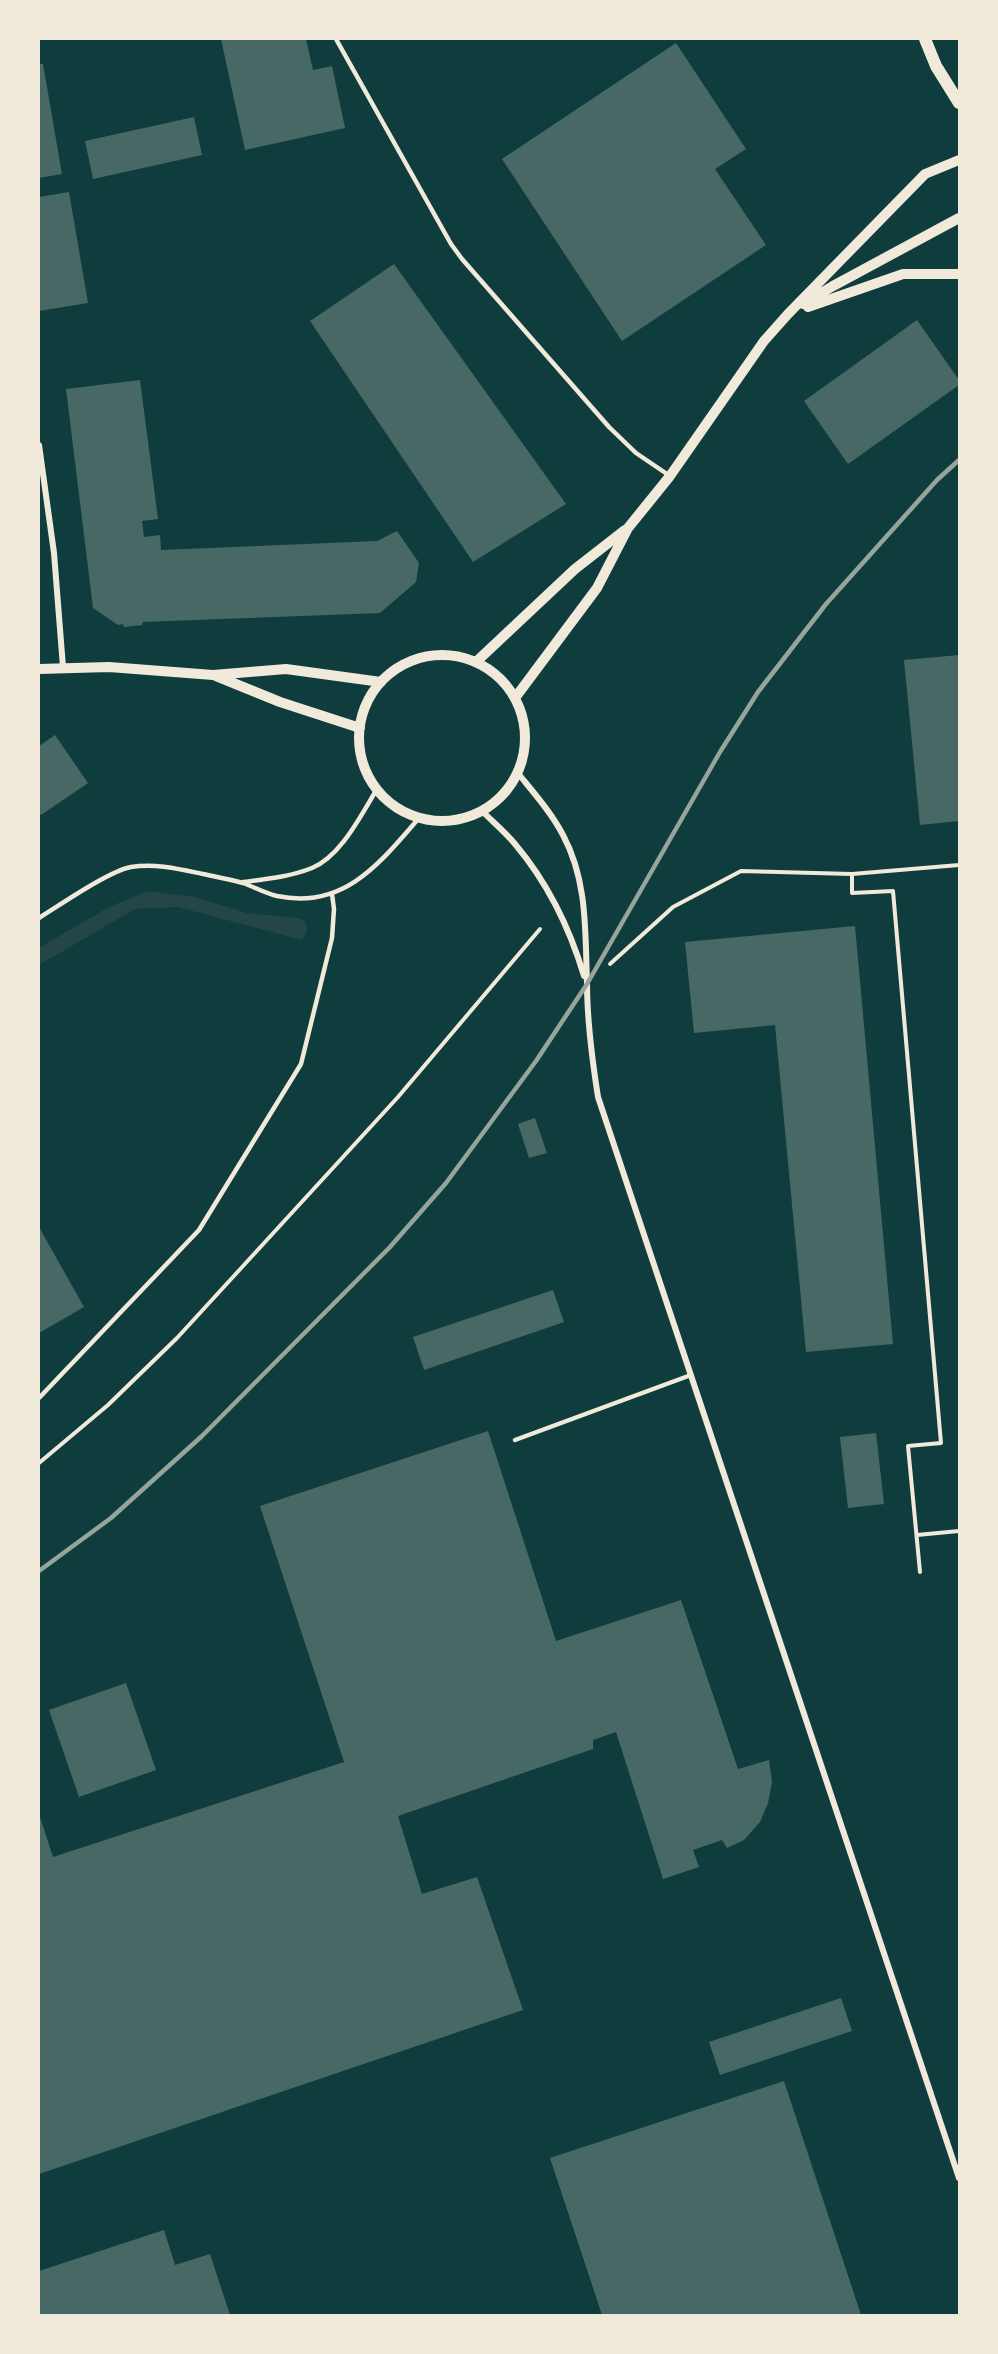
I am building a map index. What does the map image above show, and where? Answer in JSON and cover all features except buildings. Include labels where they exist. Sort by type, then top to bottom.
[{"type":"main road","points":[[925,39],[936,66],[959,103]]},
{"type":"street","points":[[515,698],[597,588],[628,528],[670,476],[740,373],[788,314],[925,174],[959,160]]},
{"type":"street","points":[[788,314],[833,286],[959,218]]},
{"type":"street","points":[[788,314],[903,274],[959,274]]},
{"type":"street","points":[[39,445],[54,553],[63,667]]},
{"type":"street","points":[[476,662],[575,569],[628,528]]},
{"type":"street","points":[[451,655],[476,662],[491,671],[504,683],[515,698],[524,722],[525,748],[518,772],[496,801],[482,811],[462,818],[441,821],[419,818],[404,812],[389,802],[377,789],[366,771],[360,750],[363,711],[381,682],[401,666],[425,657],[451,655]]},
{"type":"street","points":[[39,669],[119,668],[213,675],[286,669],[381,682]]},
{"type":"street","points":[[213,675],[280,702],[360,728]]},
{"type":"street","points":[[518,772],[564,836],[575,866],[583,895],[587,935],[586,984],[592,1060],[598,1097],[959,2178]]},
{"type":"street","points":[[482,811],[515,844],[539,878],[573,938],[586,984]]},
{"type":"lane","points":[[336,39],[451,244],[462,259],[609,427],[636,453],[670,476]]},
{"type":"lane","points":[[240,882],[283,877],[314,867],[338,848],[356,825],[377,789]]},
{"type":"lane","points":[[39,918],[101,881],[128,868],[151,866],[177,868],[240,882],[274,895],[314,899],[332,894],[357,882],[383,860],[419,818]]},
{"type":"lane","points":[[39,1398],[199,1230],[301,1064],[332,938],[334,909],[332,894]]},
{"type":"lane","points":[[515,1440],[691,1375]]},
{"type":"path","points":[[586,984],[673,907],[741,871],[852,874],[959,865]]},
{"type":"path","points":[[852,874],[852,893],[893,891],[941,1443],[908,1446],[920,1572]]},
{"type":"path","points":[[39,1464],[108,1405],[177,1338],[398,1097],[557,909]]},
{"type":"path","points":[[917,1535],[959,1531]]},
{"type":"shaded area","points":[[148,891],[196,897],[246,913],[298,918],[306,922],[307,931],[302,940],[178,907],[135,909],[39,965],[39,948],[109,907]]},
{"type":"railway","points":[[39,1571],[111,1518],[202,1436],[390,1247],[446,1183],[536,1061],[587,984],[720,752],[758,692],[826,604],[937,480],[959,460]]}]
